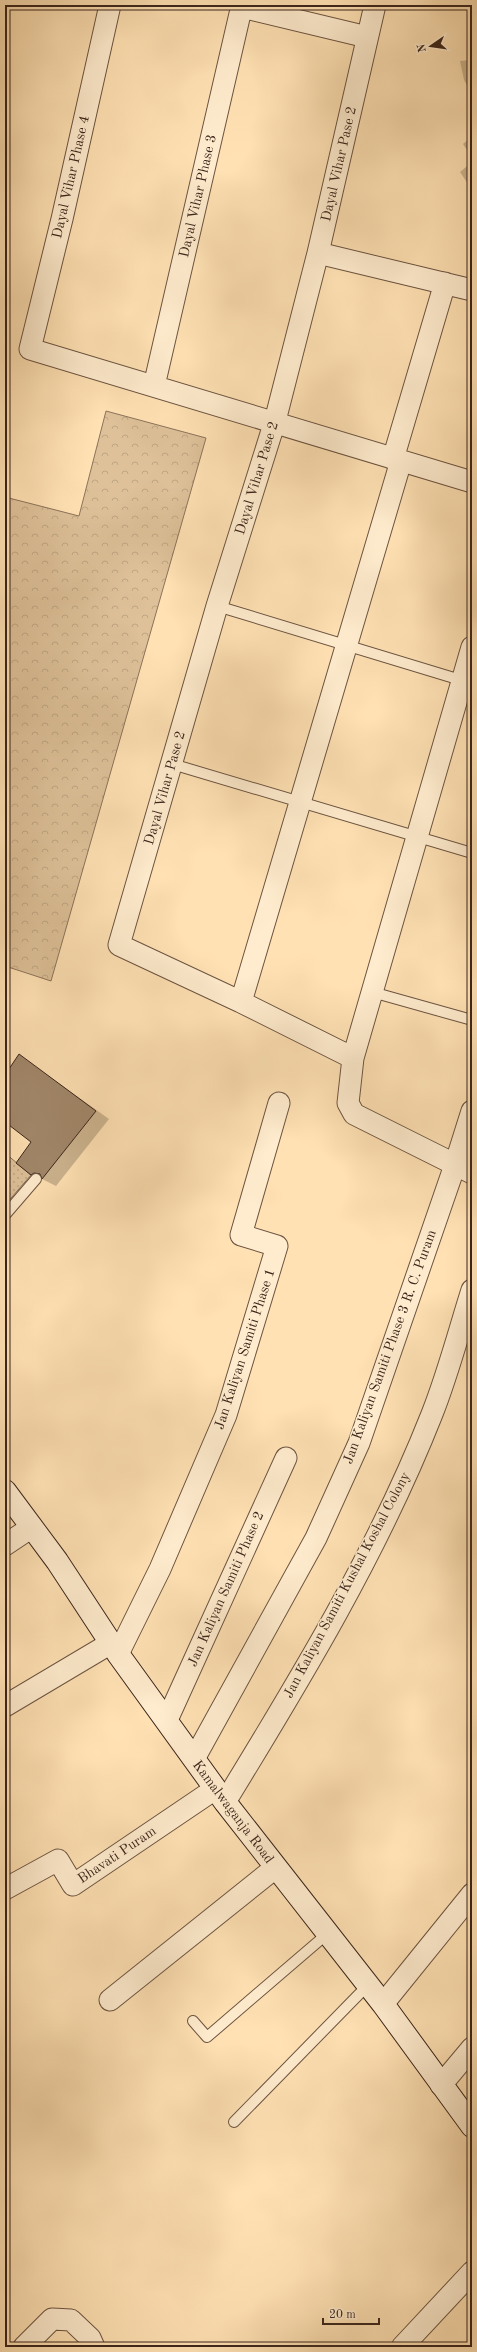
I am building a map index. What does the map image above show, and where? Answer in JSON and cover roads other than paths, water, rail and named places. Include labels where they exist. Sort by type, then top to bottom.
[{"type":"main road","name":"Kamalwaganja Road","points":[[5,1491],[57,1561],[114,1649],[167,1720],[220,1796],[383,2004],[472,2126]]},
{"type":"street","name":"Dayal Vihar Phase 4","points":[[110,5],[62,219],[30,349],[154,386]]},
{"type":"street","name":"Dayal Vihar Pase 2","points":[[241,1002],[119,945],[217,606],[275,421],[318,253],[375,5]]},
{"type":"street","points":[[242,6],[367,37]]},
{"type":"street","name":"Dayal Vihar Phase 3","points":[[154,386],[242,6]]},
{"type":"street","points":[[318,253],[472,290]]},
{"type":"street","points":[[352,1058],[241,1002],[346,645],[445,283]]},
{"type":"street","points":[[154,386],[275,421],[472,482]]},
{"type":"street","points":[[464,1169],[354,1114],[348,1103],[352,1058],[417,837],[467,682],[472,647]]},
{"type":"street","name":"Jan Kaliyan Samiti Phase 1","points":[[114,1649],[160,1569],[226,1415],[277,1246],[241,1235],[279,1103]]},
{"type":"street","name":"Jan Kaliyan Samiti Phase 3 R. C. Puram","points":[[194,1759],[316,1538],[359,1443],[464,1169],[472,1110]]},
{"type":"street","name":"Jan Kaliyan Samiti Kushal Koshal Colony","points":[[220,1796],[304,1673],[394,1503],[432,1413],[472,1290]]},
{"type":"street","name":"Jan Kaliyan Samiti Phase 2","points":[[167,1720],[286,1458]]},
{"type":"street","points":[[5,1545],[32,1527]]},
{"type":"street","points":[[5,1706],[114,1649]]},
{"type":"street","name":"Bhavati Puram","points":[[5,1889],[58,1860],[73,1885],[220,1796]]},
{"type":"street","points":[[110,2000],[275,1868]]},
{"type":"street","points":[[383,2004],[472,1894]]},
{"type":"street","points":[[441,2084],[472,2048]]},
{"type":"street","points":[[402,2347],[472,2272]]},
{"type":"street","points":[[24,2347],[52,2319],[71,2320],[90,2338],[94,2347]]},
{"type":"lane","points":[[217,606],[467,682]]},
{"type":"lane","points":[[172,764],[472,853]]},
{"type":"lane","points":[[372,992],[472,1020]]},
{"type":"lane","points":[[5,1215],[36,1179]]},
{"type":"lane","points":[[193,2021],[207,2038],[327,1934]]},
{"type":"lane","points":[[234,2122],[368,1985]]}]
